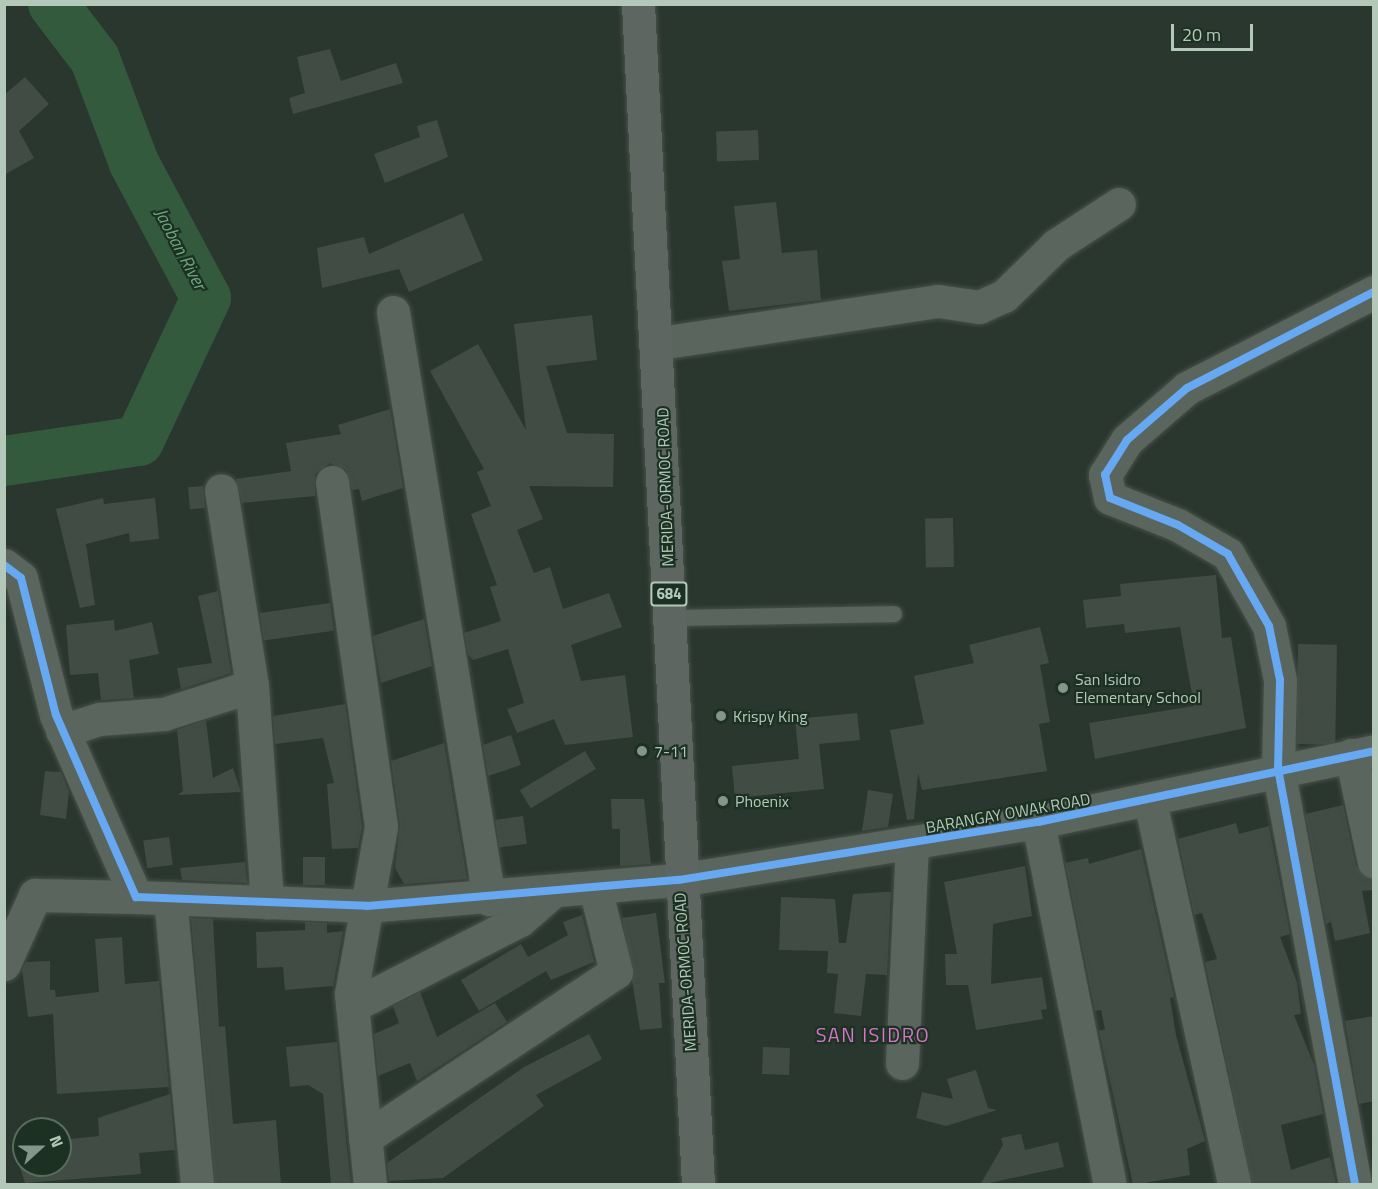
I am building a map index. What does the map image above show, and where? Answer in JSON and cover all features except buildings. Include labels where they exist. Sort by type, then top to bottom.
[{"type":"highway","name":"MERIDA-ORMOC ROAD","points":[[638,4],[660,343],[680,880],[698,1185]]},
{"type":"street","points":[[660,343],[938,301],[979,307],[1004,296],[1056,245],[1119,204]]},
{"type":"street","points":[[1355,1185],[1278,769],[1280,680],[1269,626],[1254,594],[1228,554],[1178,525],[1110,498],[1105,475],[1127,440],[1187,388],[1374,292]]},
{"type":"street","points":[[393,312],[489,899]]},
{"type":"street","points":[[332,482],[381,827],[367,906],[352,968],[352,1006],[370,1185]]},
{"type":"street","points":[[221,490],[252,686],[267,902]]},
{"type":"street","points":[[4,565],[21,578],[62,731],[136,897]]},
{"type":"street","points":[[62,731],[100,720],[164,714],[252,686]]},
{"type":"street","points":[[1362,753],[1374,862]]},
{"type":"street","name":"BARANGAY OWAK ROAD","points":[[4,964],[35,896],[170,898],[367,906],[489,899],[680,880],[1038,822],[1150,801],[1278,769],[1362,753]]},
{"type":"street","points":[[1150,801],[1234,1185]]},
{"type":"street","points":[[1038,822],[1110,1185]]},
{"type":"street","points":[[902,1064],[912,843]]},
{"type":"street","points":[[365,1138],[616,972],[595,888]]},
{"type":"street","points":[[352,1006],[520,920],[552,893]]},
{"type":"street","points":[[170,898],[197,1185]]},
{"type":"lane","points":[[670,618],[894,614]]},
{"type":"waterway","name":"Jaoban River","points":[[4,461],[139,441],[206,298],[134,163],[95,59],[53,4]]},
{"type":"cycle path","points":[[1355,1184],[1278,769],[1280,680],[1269,626],[1228,554],[1178,525],[1110,498],[1105,475],[1127,440],[1187,388],[1374,292]]},
{"type":"cycle path","points":[[4,565],[21,578],[56,715],[136,897],[367,906],[679,880],[1038,822],[1374,751]]},
{"type":"place","name":"San Isidro Elementary School","points":[[1063,688]]},
{"type":"place","name":"Krispy King","points":[[721,716]]},
{"type":"place","name":"7-11","points":[[642,751]]},
{"type":"place","name":"Phoenix","points":[[723,801]]},
{"type":"district","name":"SAN ISIDRO","points":[[873,1034]]}]
